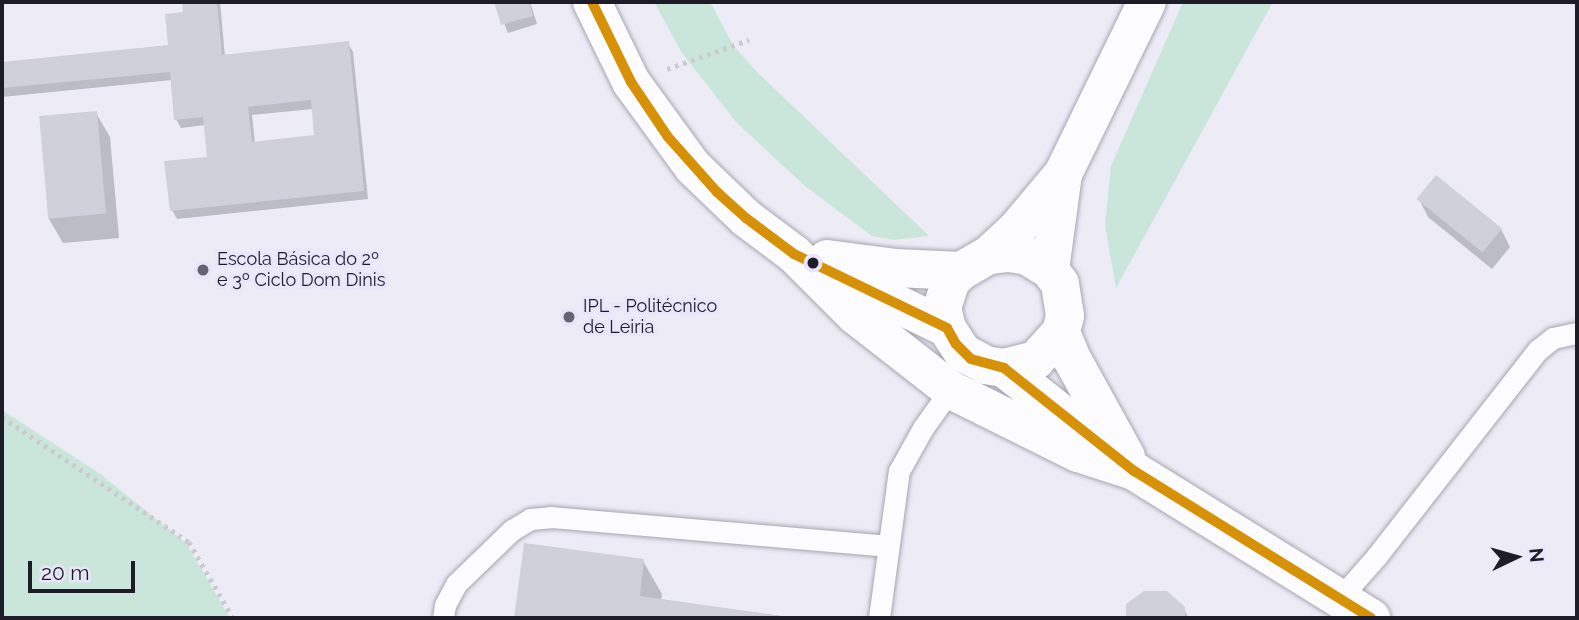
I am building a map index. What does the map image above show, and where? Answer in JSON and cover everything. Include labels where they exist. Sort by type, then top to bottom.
[{"type":"main road","points":[[592,2],[631,82],[693,167],[746,218],[794,254],[855,315],[975,372],[1371,618]]},
{"type":"main road","points":[[1134,471],[1078,453],[975,372],[947,328],[942,308],[946,293],[975,263],[1016,230],[1063,174],[1147,2]]},
{"type":"main road","points":[[1050,270],[1063,174]]},
{"type":"main road","points":[[794,254],[868,265],[975,263],[1009,253],[1027,256],[1050,270],[1060,284],[1065,300],[1061,332],[1072,359],[1134,471]]},
{"type":"main road","points":[[794,254],[947,328]]},
{"type":"main road","points":[[975,372],[1036,360],[1061,332]]},
{"type":"lane","points":[[1339,598],[1376,557],[1538,350],[1553,338],[1577,333]]},
{"type":"lane","points":[[879,618],[899,471],[923,428],[975,372]]},
{"type":"lane","points":[[443,618],[445,604],[456,584],[512,530],[530,519],[551,517],[888,546]]},
{"type":"path","points":[[631,82],[748,40]]},
{"type":"path","points":[[2,417],[189,542],[233,618]]},
{"type":"green space","points":[[654,2],[710,2],[733,45],[757,72],[929,236],[894,240],[872,236],[805,186],[737,123],[682,53]]},
{"type":"green space","points":[[1183,2],[1273,2],[1116,288],[1105,225],[1111,166]]},
{"type":"green space","points":[[2,410],[99,473],[186,543],[230,618],[2,618]]},
{"type":"building","points":[[182,2],[217,2],[222,55],[349,41],[364,191],[170,211],[164,161],[207,157],[203,117],[174,120],[170,72],[2,88],[2,62],[168,45],[165,14],[183,12]],"holes":[[[311,100],[314,135],[252,142],[248,107]]]},
{"type":"building","points":[[494,2],[529,2],[533,16],[501,25]]},
{"type":"building","points":[[97,111],[106,214],[48,219],[39,116]]},
{"type":"building","points":[[1436,175],[1502,228],[1483,253],[1416,199]]},
{"type":"building","points":[[524,543],[644,559],[640,596],[796,618],[514,618]]},
{"type":"building","points":[[1144,591],[1167,591],[1185,607],[1185,618],[1126,618],[1126,604]]},
{"type":"transit line","points":[[592,2],[631,82],[668,137],[717,192],[746,218],[794,254],[947,328],[956,344],[971,359],[1004,368],[1134,471],[1371,618]]},
{"type":"place","name":"Escola Básica do 2º e 3º Ciclo Dom Dinis","points":[[203,270]]},
{"type":"place","name":"IPL - Politécnico de Leiria","points":[[569,317]]}]
